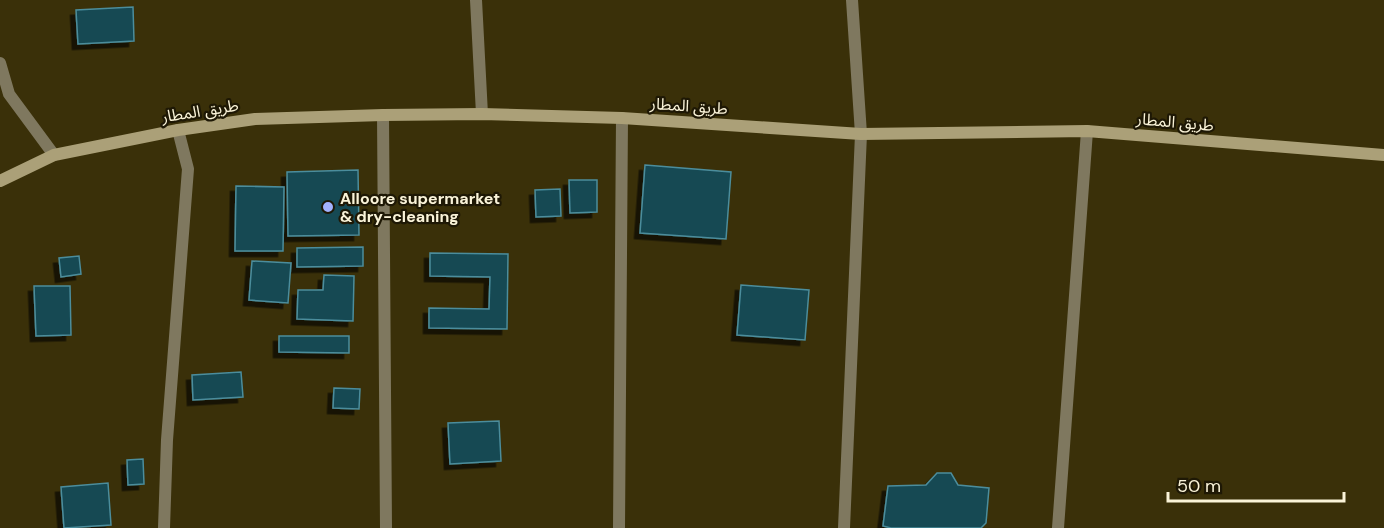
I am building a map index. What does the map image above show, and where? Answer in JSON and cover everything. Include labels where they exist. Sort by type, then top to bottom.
[{"type":"main road","name":"طريق المطار","points":[[0,181],[54,155],[178,130],[255,119],[383,115],[482,114],[622,118],[861,134],[1087,131],[1384,155]]},
{"type":"street","points":[[476,0],[482,114]]},
{"type":"street","points":[[844,528],[861,134],[852,0]]},
{"type":"street","points":[[0,63],[9,94],[54,155]]},
{"type":"street","points":[[383,115],[386,528]]},
{"type":"street","points":[[619,528],[622,118]]},
{"type":"street","points":[[164,528],[167,440],[188,169],[178,130]]},
{"type":"street","points":[[1058,528],[1087,131]]},
{"type":"building","points":[[133,7],[134,41],[78,44],[76,10]]},
{"type":"building","points":[[645,165],[731,172],[726,239],[640,233]]},
{"type":"building","points":[[358,170],[359,235],[288,236],[287,172]]},
{"type":"building","points":[[569,180],[597,180],[597,212],[570,213]]},
{"type":"building","points":[[236,186],[284,187],[283,251],[235,251]]},
{"type":"building","points":[[560,189],[561,216],[536,217],[535,190]]},
{"type":"building","points":[[363,247],[363,266],[297,267],[297,248]]},
{"type":"building","points":[[430,253],[508,254],[507,329],[429,328],[429,308],[489,309],[490,277],[430,276]]},
{"type":"building","points":[[79,256],[81,274],[61,277],[59,258]]},
{"type":"building","points":[[252,261],[291,263],[288,303],[249,300]]},
{"type":"building","points":[[324,275],[354,276],[353,321],[297,319],[298,290],[323,290]]},
{"type":"building","points":[[741,285],[809,290],[805,340],[737,335]]},
{"type":"building","points":[[34,286],[70,286],[71,335],[36,336]]},
{"type":"building","points":[[279,336],[349,336],[349,353],[279,352]]},
{"type":"building","points":[[241,372],[243,397],[193,400],[192,375]]},
{"type":"building","points":[[334,388],[360,389],[359,409],[333,408]]},
{"type":"building","points":[[499,421],[501,461],[450,464],[448,423]]},
{"type":"building","points":[[143,459],[144,484],[128,485],[127,460]]},
{"type":"building","points":[[937,473],[951,473],[958,485],[989,488],[986,523],[981,528],[891,528],[883,526],[888,486],[926,485]]},
{"type":"building","points":[[108,483],[111,525],[64,528],[61,487]]},
{"type":"place","name":"Alloore supermarket & dry-cleaning","points":[[328,207]]}]
